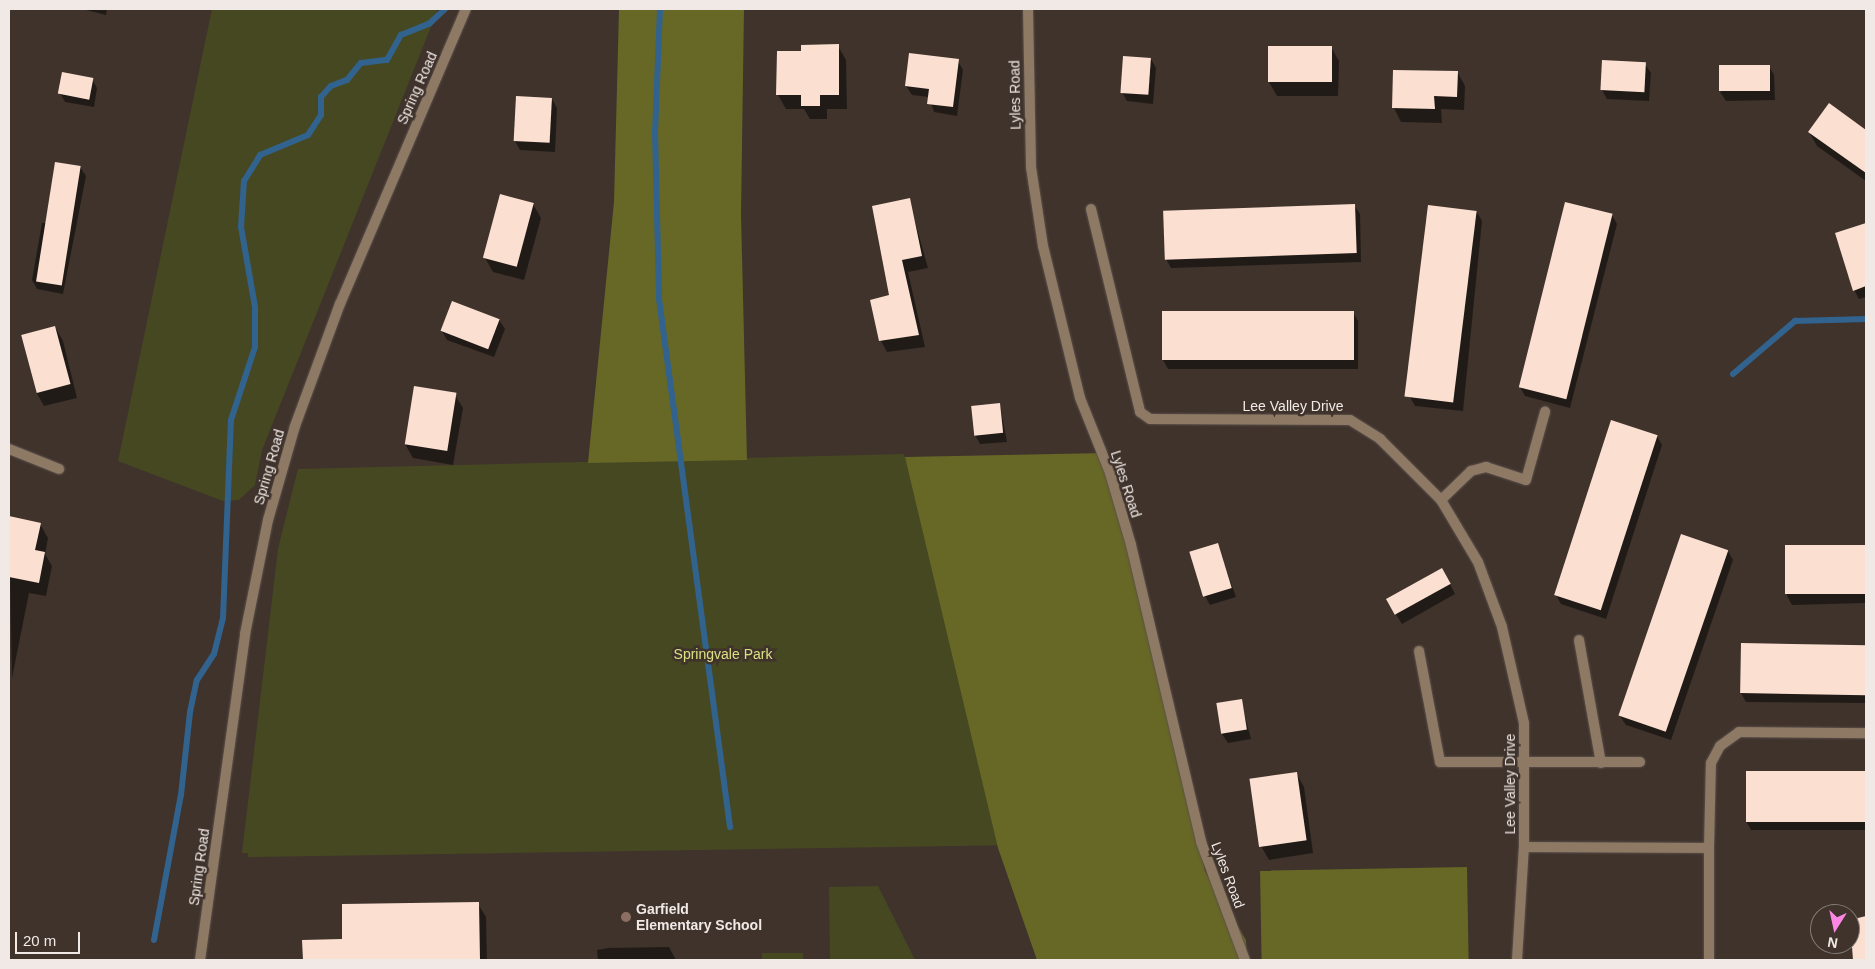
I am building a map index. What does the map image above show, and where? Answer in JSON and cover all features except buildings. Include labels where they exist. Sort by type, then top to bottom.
[{"type":"street","name":"Spring Road","points":[[200,960],[245,634],[268,520],[295,426],[340,304],[466,9]]},
{"type":"street","name":"Lyles Road","points":[[1028,9],[1031,167],[1043,246],[1080,398],[1110,473],[1131,545],[1201,842],[1245,960]]},
{"type":"street","name":"Lee Valley Drive","points":[[1092,209],[1140,412],[1150,419],[1350,420],[1380,439],[1441,500],[1478,562],[1502,627],[1524,723],[1526,765],[1524,847],[1517,960]]},
{"type":"street","points":[[1441,500],[1471,471],[1486,467],[1526,480],[1545,412]]},
{"type":"street","points":[[9,449],[59,469]]},
{"type":"street","points":[[1579,640],[1601,763]]},
{"type":"street","points":[[1419,651],[1440,762],[1526,765],[1640,762]]},
{"type":"street","points":[[1709,960],[1711,763],[1720,746],[1739,732],[1866,733]]},
{"type":"street","name":"Lee Valley Drive","points":[[1524,847],[1709,848]]},
{"type":"green space","points":[[212,9],[438,9],[262,450],[255,485],[239,500],[223,501],[118,461]]},
{"type":"green space","name":"Springvale Park","points":[[904,454],[1020,845],[248,857],[248,853],[242,853],[278,549],[298,469]]},
{"type":"green space","points":[[878,886],[915,960],[830,960],[829,887]]},
{"type":"green space","points":[[762,953],[803,953],[803,960],[762,960]]},
{"type":"shaded area","points":[[619,9],[744,9],[741,214],[747,460],[588,463],[614,202]]},
{"type":"shaded area","points":[[1106,453],[1205,871],[1246,940],[1247,960],[1037,960],[998,848],[905,457]]},
{"type":"shaded area","points":[[1467,867],[1469,960],[1262,960],[1260,871]]},
{"type":"waterway","points":[[154,940],[181,795],[190,712],[197,680],[214,654],[223,618],[231,420],[255,347],[255,307],[241,227],[244,181],[260,155],[308,135],[321,115],[321,97],[331,86],[347,80],[361,63],[387,60],[401,35],[430,23],[445,9]]},
{"type":"waterway","points":[[660,9],[655,131],[659,299],[730,827]]},
{"type":"waterway","points":[[1733,374],[1795,321],[1866,319]]},
{"type":"place","name":"Garfield Elementary School","points":[[626,917]]}]
